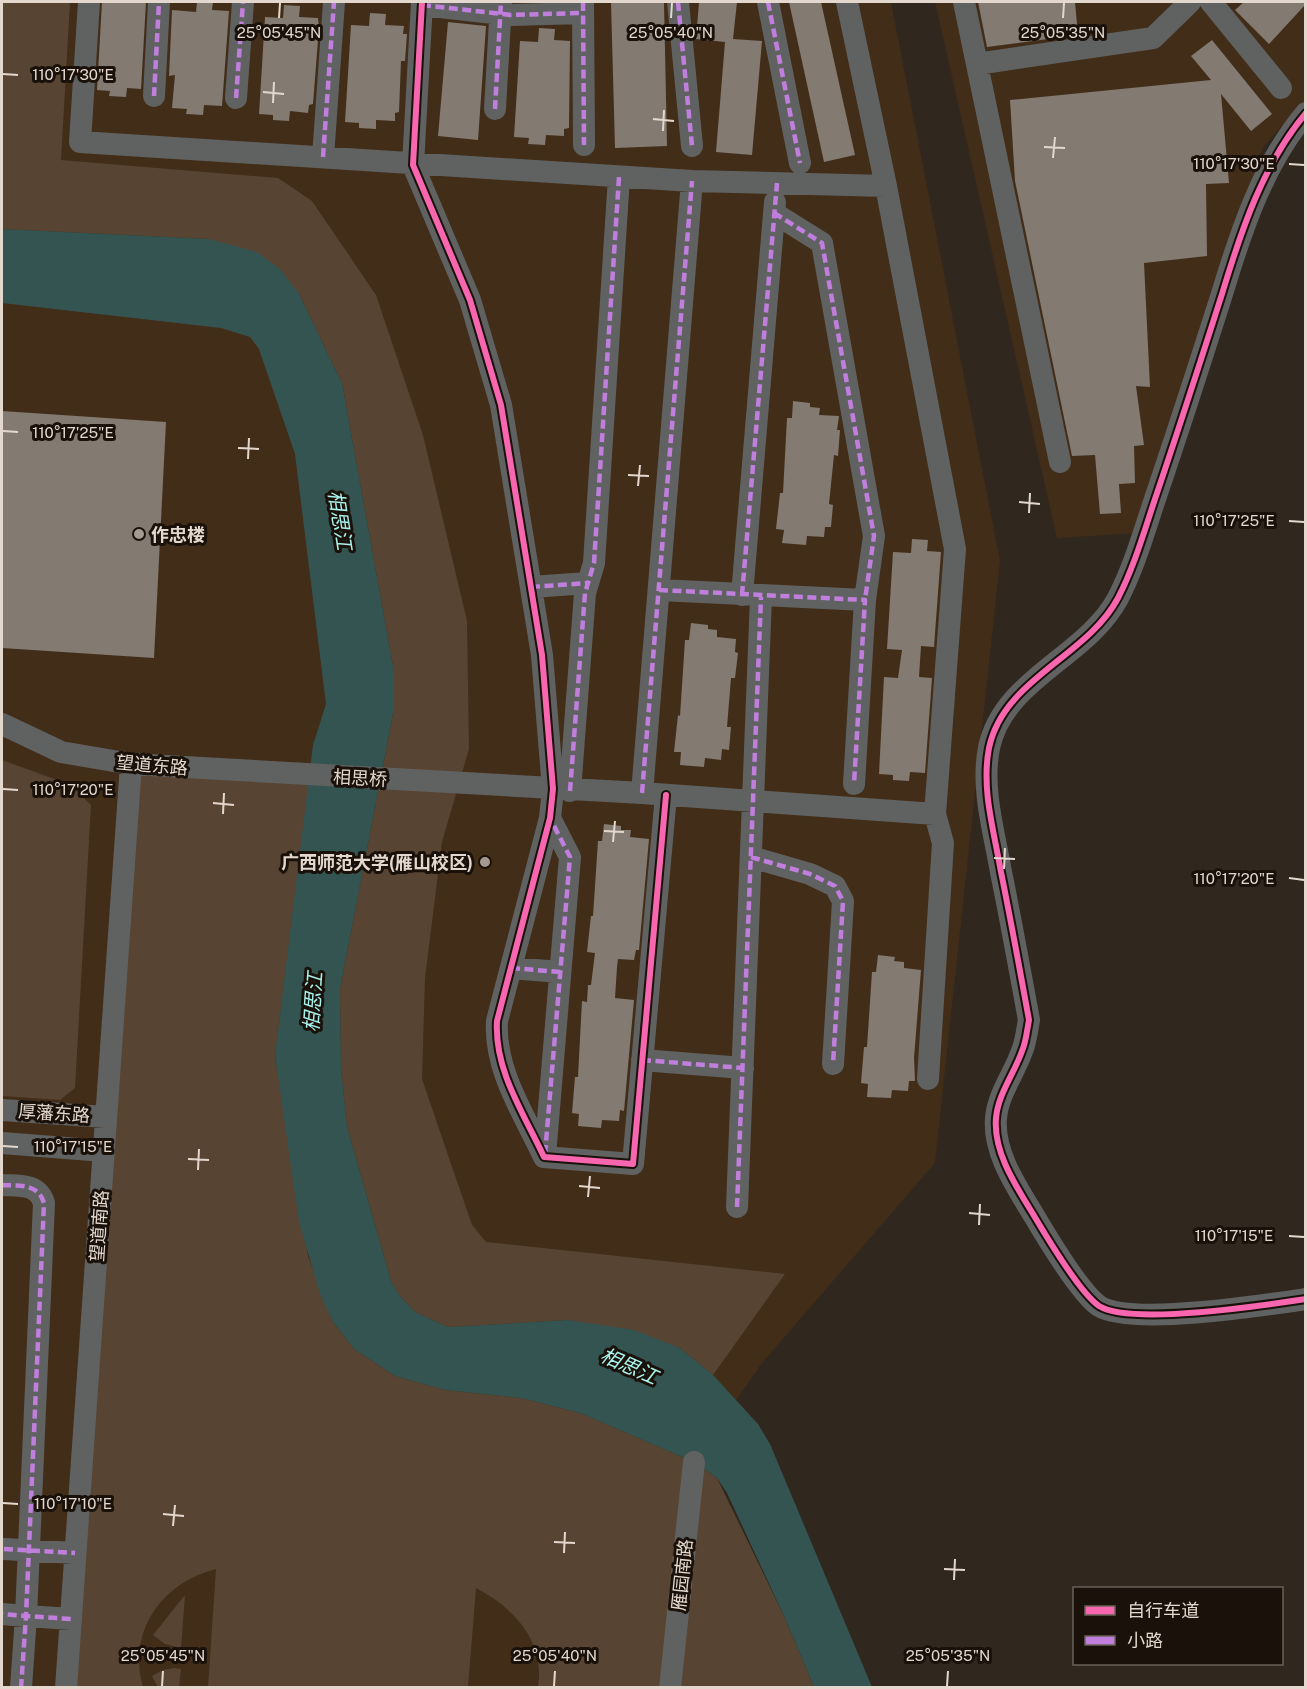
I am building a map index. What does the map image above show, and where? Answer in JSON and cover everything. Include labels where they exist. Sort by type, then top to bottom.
[{"type":"street","points":[[89,2],[80,141],[619,177],[886,186]]},
{"type":"street","points":[[154,96],[159,2]]},
{"type":"street","points":[[236,98],[243,2]]},
{"type":"street","points":[[323,158],[334,2]]},
{"type":"street","points":[[678,2],[692,146]]},
{"type":"street","points":[[768,2],[800,163]]},
{"type":"street","points":[[847,2],[886,186],[955,549],[935,814],[943,843],[928,1079]]},
{"type":"street","points":[[964,2],[1060,462]]},
{"type":"street","points":[[977,64],[1153,38],[1190,2]]},
{"type":"street","points":[[1211,2],[1281,88]]},
{"type":"street","points":[[562,790],[501,405],[470,300],[413,165],[422,3],[500,8],[584,7],[584,145]]},
{"type":"street","points":[[495,109],[500,8]]},
{"type":"street","points":[[1305,113],[1283,140],[1268,169],[1234,256],[1181,425],[1131,569],[1117,600],[1096,627],[1013,702],[999,719],[990,745],[986,790],[1029,1020],[1023,1050],[1001,1094],[995,1135],[1011,1178],[1037,1221],[1087,1295],[1099,1306],[1112,1311],[1136,1314],[1237,1310],[1305,1299]]},
{"type":"street","points":[[544,1157],[503,1069],[497,1050],[497,1021],[550,818],[562,790],[585,593],[595,551],[619,177]]},
{"type":"street","points":[[642,793],[692,181]]},
{"type":"street","points":[[737,1208],[755,802],[752,596],[777,183]]},
{"type":"street","points":[[774,213],[822,243],[874,536],[865,600],[854,784]]},
{"type":"street","points":[[531,587],[588,583]]},
{"type":"street","points":[[659,590],[865,600]]},
{"type":"street","name":"望道东路","points":[[2,724],[61,752],[131,764],[310,775]]},
{"type":"street","name":"望道南路","points":[[66,1688],[131,764]]},
{"type":"street","name":"相思桥","points":[[310,775],[642,793],[935,814]]},
{"type":"street","points":[[544,1157],[633,1164],[666,795]]},
{"type":"street","points":[[544,1157],[570,858],[550,818]]},
{"type":"street","points":[[751,856],[810,873],[835,885],[843,901],[833,1064]]},
{"type":"street","points":[[511,968],[560,972]]},
{"type":"street","points":[[642,1060],[743,1068]]},
{"type":"street","name":"厚藩东路","points":[[2,1110],[106,1117]]},
{"type":"street","name":"厚藩东路","points":[[2,1143],[104,1151]]},
{"type":"street","points":[[2,1185],[32,1188],[42,1196],[44,1203],[30,1551],[21,1688]]},
{"type":"street","name":"雁园南路","points":[[670,1688],[694,1462]]},
{"type":"street","points":[[4,1549],[75,1553]]},
{"type":"street","points":[[2,1614],[71,1619]]},
{"type":"shaded area","name":"广西师范大学(雁山校区)","points":[[2,2],[891,2],[1000,561],[935,1163],[762,1363],[694,1461],[814,1687],[2,1688]]},
{"type":"shaded area","points":[[2,2],[70,2],[61,160],[278,178],[312,201],[376,295],[423,435],[467,621],[469,749],[442,842],[425,978],[422,1079],[472,1225],[486,1242],[785,1274],[713,1375],[680,1348],[568,1320],[448,1327],[415,1312],[400,1296],[391,1281],[347,1127],[341,1068],[340,989],[393,714],[393,666],[342,383],[299,294],[209,239],[2,229]]},
{"type":"shaded area","points":[[935,2],[1305,2],[1305,101],[1263,147],[1140,533],[1057,538]]},
{"type":"shaded area","points":[[2,760],[71,785],[91,805],[75,1088],[60,1100],[2,1096]]},
{"type":"shaded area","points":[[131,764],[310,775],[275,1056],[308,1256],[333,1322],[354,1349],[395,1376],[445,1390],[521,1398],[580,1413],[694,1462],[717,1478],[784,1616],[814,1687],[538,1687],[537,1655],[524,1628],[503,1605],[476,1588],[468,1687],[208,1687],[216,1569],[196,1576],[179,1586],[153,1613],[140,1647],[139,1667],[143,1687],[66,1688]]},
{"type":"shaded area","points":[[185,1595],[181,1648],[165,1644],[153,1635]]},
{"type":"shaded area","points":[[181,1669],[179,1687],[158,1687],[152,1676],[163,1670]]},
{"type":"water","name":"相思江","points":[[2,229],[209,239],[257,252],[280,269],[299,294],[342,383],[393,666],[393,714],[340,989],[341,1068],[347,1127],[391,1281],[400,1296],[415,1312],[448,1327],[568,1320],[634,1330],[680,1348],[713,1375],[758,1424],[770,1444],[872,1687],[814,1687],[727,1493],[717,1478],[694,1462],[580,1413],[521,1398],[445,1390],[395,1376],[354,1349],[333,1322],[320,1294],[299,1222],[275,1055],[313,745],[326,704],[295,454],[259,349],[250,337],[221,328],[2,303]]},
{"type":"building","points":[[102,2],[146,2],[141,89],[127,88],[126,97],[109,96],[110,91],[97,90]]},
{"type":"building","points":[[197,2],[213,2],[212,10],[229,11],[222,106],[204,105],[203,115],[186,114],[187,109],[172,108],[175,75],[169,76],[172,10],[196,12]]},
{"type":"building","points":[[611,2],[664,2],[667,146],[615,148]]},
{"type":"building","points":[[699,2],[737,2],[733,39],[762,41],[752,155],[716,152],[725,42],[696,39]]},
{"type":"building","points":[[789,2],[821,2],[855,155],[824,162]]},
{"type":"building","points":[[978,2],[1075,2],[1078,35],[987,47]]},
{"type":"building","points":[[1244,2],[1305,2],[1305,5],[1269,44],[1235,10]]},
{"type":"building","points":[[284,5],[300,6],[299,17],[318,18],[319,27],[313,104],[309,105],[308,113],[290,111],[289,121],[273,120],[273,115],[259,114],[265,17],[283,18]]},
{"type":"building","points":[[370,13],[386,14],[385,25],[404,26],[403,34],[407,34],[405,61],[401,61],[399,112],[395,113],[395,121],[376,120],[376,129],[359,128],[359,123],[345,122],[351,25],[369,26]]},
{"type":"building","points":[[448,22],[486,26],[478,140],[438,136]]},
{"type":"building","points":[[539,28],[555,29],[554,40],[570,41],[569,128],[564,129],[564,136],[546,135],[545,145],[528,144],[529,138],[514,137],[520,41],[538,42]]},
{"type":"building","points":[[1212,40],[1272,114],[1251,131],[1221,94],[1229,183],[1206,184],[1207,256],[1144,263],[1150,387],[1136,386],[1144,445],[1134,446],[1135,483],[1119,484],[1121,513],[1100,514],[1095,455],[1072,456],[1015,181],[1010,100],[1211,80],[1191,56]]},
{"type":"building","points":[[793,401],[810,403],[810,407],[820,408],[819,415],[839,416],[838,456],[834,455],[829,504],[833,505],[831,527],[825,527],[824,537],[807,536],[806,545],[782,543],[784,530],[776,529],[780,493],[783,493],[787,418],[792,418]]},
{"type":"building","points":[[2,411],[166,422],[154,658],[2,648]]},
{"type":"building","points":[[912,539],[928,540],[927,551],[941,552],[934,647],[921,646],[919,677],[932,678],[925,773],[910,772],[909,781],[893,780],[893,775],[879,774],[884,677],[898,678],[902,650],[887,649],[893,552],[911,553]]},
{"type":"building","points":[[691,623],[708,625],[708,629],[717,630],[717,637],[736,639],[735,652],[738,653],[735,678],[731,678],[727,727],[731,727],[729,750],[722,749],[721,760],[705,758],[704,767],[680,765],[681,752],[674,752],[678,715],[680,716],[685,640],[689,640]]},
{"type":"building","points":[[604,824],[621,826],[621,830],[631,830],[630,837],[649,839],[639,950],[636,950],[634,960],[618,959],[617,967],[615,998],[634,1000],[624,1111],[620,1110],[619,1121],[602,1120],[601,1128],[578,1126],[579,1114],[572,1113],[575,1077],[578,1077],[582,1001],[587,1002],[595,953],[587,952],[591,916],[593,916],[598,841],[602,841]]},
{"type":"building","points":[[878,955],[895,957],[894,961],[904,962],[904,968],[921,970],[914,1058],[915,1081],[909,1081],[908,1091],[892,1090],[891,1098],[867,1097],[868,1084],[861,1083],[864,1047],[867,1047],[872,972],[876,972]]},
{"type":"marked path","points":[[154,96],[159,2]]},
{"type":"marked path","points":[[236,98],[243,2]]},
{"type":"marked path","points":[[323,157],[334,2]]},
{"type":"marked path","points":[[495,109],[501,2]]},
{"type":"marked path","points":[[583,2],[584,145]]},
{"type":"marked path","points":[[678,2],[692,146]]},
{"type":"marked path","points":[[768,2],[800,163]]},
{"type":"marked path","points":[[422,5],[511,15],[583,13]]},
{"type":"marked path","points":[[570,791],[585,593],[594,563],[619,177]]},
{"type":"marked path","points":[[642,793],[692,181]]},
{"type":"marked path","points":[[742,595],[777,183]]},
{"type":"marked path","points":[[774,213],[822,243],[874,536],[865,600]]},
{"type":"marked path","points":[[531,587],[588,583]]},
{"type":"marked path","points":[[659,590],[865,600],[854,784]]},
{"type":"marked path","points":[[737,1207],[761,597]]},
{"type":"marked path","points":[[545,1154],[570,857],[550,818]]},
{"type":"marked path","points":[[751,857],[810,874],[835,886],[843,901],[833,1064]]},
{"type":"marked path","points":[[511,968],[560,972]]},
{"type":"marked path","points":[[642,1060],[743,1068]]},
{"type":"marked path","points":[[2,1185],[33,1189],[44,1203],[26,1616],[2,1614]]},
{"type":"marked path","points":[[4,1549],[75,1553]]},
{"type":"marked path","points":[[21,1688],[26,1616],[71,1619]]},
{"type":"cycle path","points":[[422,2],[413,165],[470,300],[501,405],[542,655],[553,789],[550,818],[497,1021],[497,1039],[505,1074],[544,1157],[633,1164],[666,795]]},
{"type":"cycle path","points":[[1306,113],[1277,154],[1246,222],[1143,537],[1124,586],[1104,619],[1087,637],[1028,686],[1011,704],[997,724],[987,763],[987,794],[992,826],[1029,1020],[1019,1059],[997,1109],[996,1131],[1007,1168],[1046,1236],[1073,1277],[1091,1299],[1099,1306],[1115,1312],[1139,1314],[1200,1312],[1306,1299]]},
{"type":"place","name":"作忠楼","points":[[139,534]]},
{"type":"place","name":"广西师范大学(雁山校区)","points":[[485,862]]}]
